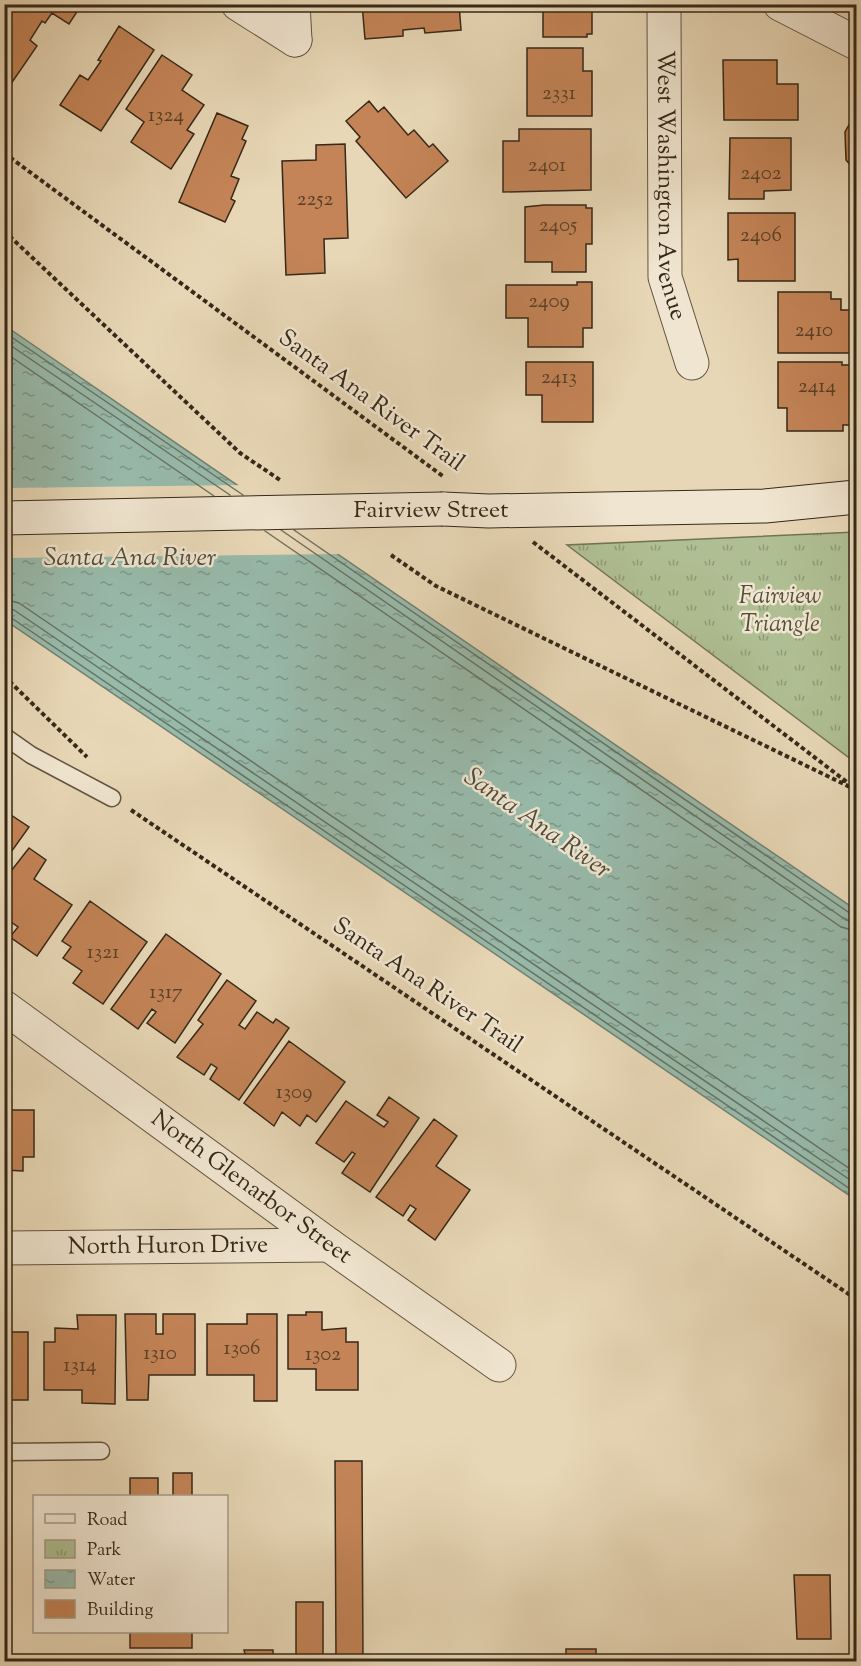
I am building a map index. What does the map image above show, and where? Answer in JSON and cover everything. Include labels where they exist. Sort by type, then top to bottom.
[{"type":"street","points":[[238,4],[295,40],[293,4]]},
{"type":"street","name":"West Washington Avenue","points":[[664,4],[665,277],[692,363]]},
{"type":"street","points":[[780,4],[856,43]]},
{"type":"street","name":"Fairview Street","points":[[4,518],[447,496],[489,511],[765,506],[856,496]]},
{"type":"street","name":"North Glenarbor Street","points":[[4,1007],[329,1245],[499,1365]]},
{"type":"street","name":"North Huron Drive","points":[[4,1248],[329,1245]]},
{"type":"lane","points":[[4,736],[31,755],[112,798]]},
{"type":"lane","points":[[4,1452],[101,1451]]},
{"type":"path","name":"Santa Ana River Trail","points":[[4,153],[447,496]]},
{"type":"path","points":[[4,231],[240,453],[281,480]]},
{"type":"path","points":[[528,538],[856,789]]},
{"type":"path","points":[[391,555],[436,586],[856,789]]},
{"type":"path","name":"Santa Ana River Trail","points":[[4,676],[85,752],[112,798],[856,1299]]},
{"type":"green space","name":"Fairview Triangle","points":[[856,532],[856,763],[567,545]]},
{"type":"water","name":"Santa Ana River","points":[[4,325],[856,910],[856,1200],[5,620]]},
{"type":"pier","points":[[245,485],[344,554],[5,558],[5,488]]},
{"type":"building","points":[[6,4],[82,4],[69,24],[52,13],[45,23],[42,21],[30,40],[37,46],[6,91]]},
{"type":"building","points":[[362,4],[459,4],[461,30],[425,33],[424,28],[403,30],[403,36],[365,39]]},
{"type":"building","points":[[543,4],[592,4],[592,34],[587,34],[587,37],[543,37]]},
{"type":"building","points":[[119,26],[154,50],[101,131],[60,105],[80,75],[88,80],[101,61],[98,60]]},
{"type":"building","points":[[527,48],[583,48],[583,71],[592,71],[592,116],[527,116]]},
{"type":"building","points":[[162,55],[192,75],[182,90],[204,105],[187,130],[194,134],[171,169],[131,142],[144,122],[126,109]]},
{"type":"building","points":[[723,60],[777,60],[777,84],[798,84],[798,120],[724,120]]},
{"type":"building","points":[[369,101],[378,112],[384,107],[408,135],[414,130],[429,147],[433,144],[448,161],[406,198],[356,141],[360,137],[346,121]]},
{"type":"building","points":[[217,113],[248,126],[242,139],[246,141],[231,176],[239,179],[231,199],[235,201],[225,222],[179,202]]},
{"type":"building","points":[[854,116],[856,117],[856,206],[851,203],[852,167],[846,160],[845,132]]},
{"type":"building","points":[[519,129],[591,129],[591,190],[503,192],[503,141],[519,141]]},
{"type":"building","points":[[730,138],[791,138],[791,190],[764,191],[764,199],[729,199]]},
{"type":"building","points":[[345,144],[348,238],[324,239],[325,273],[286,275],[282,161],[316,160],[316,145]]},
{"type":"building","points":[[586,205],[586,208],[592,208],[592,244],[586,244],[586,272],[552,272],[552,262],[525,262],[525,207]]},
{"type":"building","points":[[728,213],[795,213],[795,281],[738,281],[738,259],[728,260]]},
{"type":"building","points":[[577,282],[592,282],[592,328],[583,328],[583,347],[528,347],[528,318],[506,318],[506,285],[577,285]]},
{"type":"building","points":[[778,292],[831,292],[831,299],[841,299],[841,310],[850,310],[850,353],[778,353]]},
{"type":"building","points":[[526,362],[593,362],[593,422],[542,422],[542,395],[526,395]]},
{"type":"building","points":[[778,362],[842,362],[842,365],[856,365],[856,425],[843,425],[843,431],[787,431],[787,408],[778,408]]},
{"type":"building","points":[[8,813],[29,827],[4,862],[4,818]]},
{"type":"building","points":[[29,848],[46,860],[34,879],[72,905],[37,956],[10,937],[18,927],[11,922],[4,932],[4,880]]},
{"type":"building","points":[[90,901],[147,942],[103,1004],[73,983],[82,971],[63,958],[71,947],[62,941]]},
{"type":"building","points":[[166,934],[221,974],[175,1043],[147,1023],[156,1012],[152,1009],[138,1029],[111,1009]]},
{"type":"building","points":[[227,980],[256,1001],[239,1025],[245,1029],[257,1012],[273,1023],[276,1019],[289,1028],[239,1100],[210,1079],[217,1068],[211,1064],[204,1075],[177,1057],[203,1024],[198,1020]]},
{"type":"building","points":[[289,1041],[345,1082],[316,1122],[307,1115],[300,1126],[282,1112],[274,1126],[244,1103]]},
{"type":"building","points":[[389,1097],[419,1118],[370,1192],[342,1173],[355,1154],[352,1152],[344,1162],[316,1143],[346,1101],[384,1127],[388,1122],[377,1115]]},
{"type":"building","points":[[4,1110],[34,1110],[34,1157],[23,1157],[23,1171],[4,1170]]},
{"type":"building","points":[[434,1119],[457,1136],[436,1166],[470,1190],[435,1240],[408,1220],[416,1209],[410,1205],[403,1216],[376,1197]]},
{"type":"building","points":[[306,1312],[322,1312],[322,1330],[346,1328],[346,1342],[358,1342],[358,1390],[316,1390],[316,1369],[288,1369],[288,1315],[306,1315]]},
{"type":"building","points":[[125,1314],[156,1314],[156,1334],[163,1334],[163,1314],[195,1314],[195,1375],[149,1375],[148,1400],[127,1400]]},
{"type":"building","points":[[247,1314],[277,1314],[277,1401],[254,1401],[254,1375],[207,1375],[207,1324],[247,1324]]},
{"type":"building","points":[[77,1315],[116,1315],[115,1404],[82,1403],[82,1390],[44,1390],[44,1342],[55,1342],[55,1328],[78,1329]]},
{"type":"building","points":[[4,1332],[28,1332],[28,1400],[4,1400]]},
{"type":"building","points":[[335,1461],[362,1461],[363,1662],[336,1662]]},
{"type":"building","points":[[173,1473],[192,1473],[192,1495],[173,1495]]},
{"type":"building","points":[[130,1478],[158,1478],[158,1495],[130,1495]]},
{"type":"building","points":[[794,1575],[830,1575],[831,1639],[797,1639]]},
{"type":"building","points":[[296,1602],[323,1602],[323,1662],[296,1662]]},
{"type":"building","points":[[130,1633],[192,1633],[192,1648],[130,1648]]},
{"type":"building","points":[[566,1649],[596,1649],[596,1662],[566,1662]]},
{"type":"building","points":[[244,1650],[273,1650],[273,1662],[247,1662]]}]
